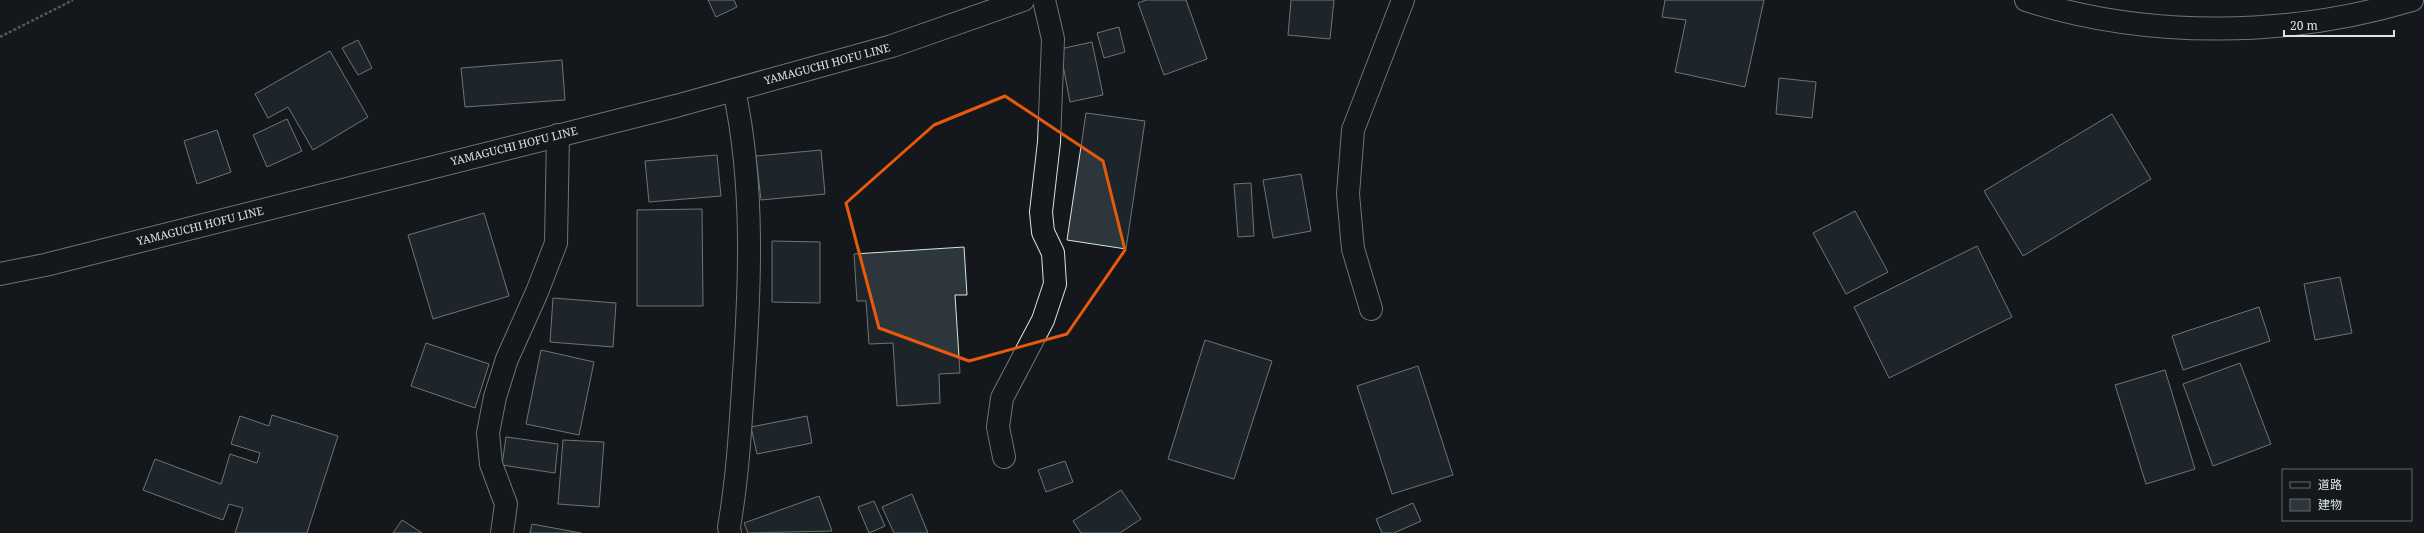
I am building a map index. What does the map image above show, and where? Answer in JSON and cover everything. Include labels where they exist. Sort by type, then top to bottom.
[{"type":"street","name":"YAMAGUCHI HOFU LINE","points":[[0,274],[53,263],[734,90],[892,46],[1023,0]]},
{"type":"street","points":[[1004,456],[998,427],[1002,398],[1043,320],[1055,284],[1053,253],[1044,232],[1041,212],[1049,142],[1053,39],[1044,0]]},
{"type":"street","points":[[1371,309],[1353,249],[1348,194],[1353,130],[1404,0]]},
{"type":"street","points":[[2026,0],[2087,17],[2134,24],[2190,28],[2255,26],[2319,21],[2384,8],[2412,0]]},
{"type":"street","points":[[730,533],[729,526],[740,419],[748,309],[743,132],[734,90]]},
{"type":"street","points":[[502,533],[506,504],[491,464],[488,433],[495,397],[506,358],[537,292],[556,243],[558,135]]},
{"type":"path","points":[[0,37],[73,0]]},
{"type":"highlighted area","points":[[1005,96],[1103,161],[1125,250],[1067,334],[969,361],[879,328],[846,203],[934,125]]},
{"type":"building","points":[[708,0],[734,0],[737,7],[716,17]]},
{"type":"building","points":[[1146,0],[1186,0],[1207,59],[1164,75],[1138,3]]},
{"type":"building","points":[[1291,0],[1334,0],[1330,39],[1288,35]]},
{"type":"building","points":[[1665,0],[1764,0],[1745,87],[1675,72],[1686,20],[1662,17]]},
{"type":"building","points":[[1119,27],[1125,52],[1104,58],[1097,33]]},
{"type":"building","points":[[358,40],[372,68],[358,75],[342,48]]},
{"type":"building","points":[[1092,42],[1103,95],[1070,102],[1060,49]]},
{"type":"building","points":[[330,51],[368,117],[313,150],[288,107],[268,118],[255,94]]},
{"type":"building","points":[[562,60],[565,100],[465,107],[461,68]]},
{"type":"building","points":[[1779,78],[1816,82],[1812,118],[1776,114]]},
{"type":"building","points":[[1086,113],[1145,121],[1126,249],[1067,240]]},
{"type":"building","points":[[2112,114],[2151,179],[2023,256],[1984,191]]},
{"type":"building","points":[[287,119],[302,151],[267,167],[253,135]]},
{"type":"building","points":[[217,130],[231,172],[197,184],[184,141]]},
{"type":"building","points":[[821,150],[825,194],[761,200],[756,156]]},
{"type":"building","points":[[717,155],[721,196],[649,202],[645,161]]},
{"type":"building","points":[[1301,174],[1311,231],[1273,238],[1263,180]]},
{"type":"building","points":[[1251,183],[1254,236],[1238,237],[1234,184]]},
{"type":"building","points":[[702,209],[703,306],[637,306],[637,210]]},
{"type":"building","points":[[1855,211],[1888,272],[1846,294],[1813,233]]},
{"type":"building","points":[[484,213],[509,296],[433,319],[408,235]]},
{"type":"building","points":[[772,241],[820,242],[820,303],[772,302]]},
{"type":"building","points":[[1977,246],[2012,317],[1889,378],[1854,307]]},
{"type":"building","points":[[964,247],[967,295],[955,295],[960,373],[939,374],[940,403],[897,406],[893,343],[869,344],[866,301],[857,301],[854,254]]},
{"type":"building","points":[[2340,277],[2352,333],[2315,340],[2304,284]]},
{"type":"building","points":[[553,298],[616,303],[613,347],[550,342]]},
{"type":"building","points":[[2259,307],[2270,341],[2183,370],[2172,336]]},
{"type":"building","points":[[1205,340],[1272,361],[1234,479],[1168,459]]},
{"type":"building","points":[[426,343],[489,364],[475,408],[411,386]]},
{"type":"building","points":[[541,350],[594,362],[579,435],[526,424]]},
{"type":"building","points":[[2240,363],[2271,444],[2213,466],[2183,384]]},
{"type":"building","points":[[1418,366],[1453,475],[1392,494],[1357,386]]},
{"type":"building","points":[[2165,370],[2195,469],[2146,484],[2115,385]]},
{"type":"building","points":[[272,415],[338,436],[307,533],[235,533],[243,508],[229,504],[223,520],[143,490],[155,459],[221,484],[230,454],[257,463],[260,453],[231,444],[240,416],[269,426]]},
{"type":"building","points":[[807,416],[812,443],[757,454],[751,427]]},
{"type":"building","points":[[506,437],[558,444],[555,473],[502,465]]},
{"type":"building","points":[[563,440],[604,442],[599,507],[558,504]]},
{"type":"building","points":[[1065,461],[1073,482],[1046,492],[1038,470]]},
{"type":"building","points":[[1121,490],[1141,519],[1120,533],[1081,533],[1073,521]]},
{"type":"building","points":[[912,494],[928,533],[894,533],[882,507]]},
{"type":"building","points":[[819,496],[832,531],[748,533],[744,523]]},
{"type":"building","points":[[874,501],[885,526],[869,533],[858,507]]},
{"type":"building","points":[[1413,503],[1421,521],[1394,533],[1382,533],[1376,519]]},
{"type":"building","points":[[402,520],[422,533],[393,533]]},
{"type":"building","points":[[532,524],[581,533],[530,533]]}]
